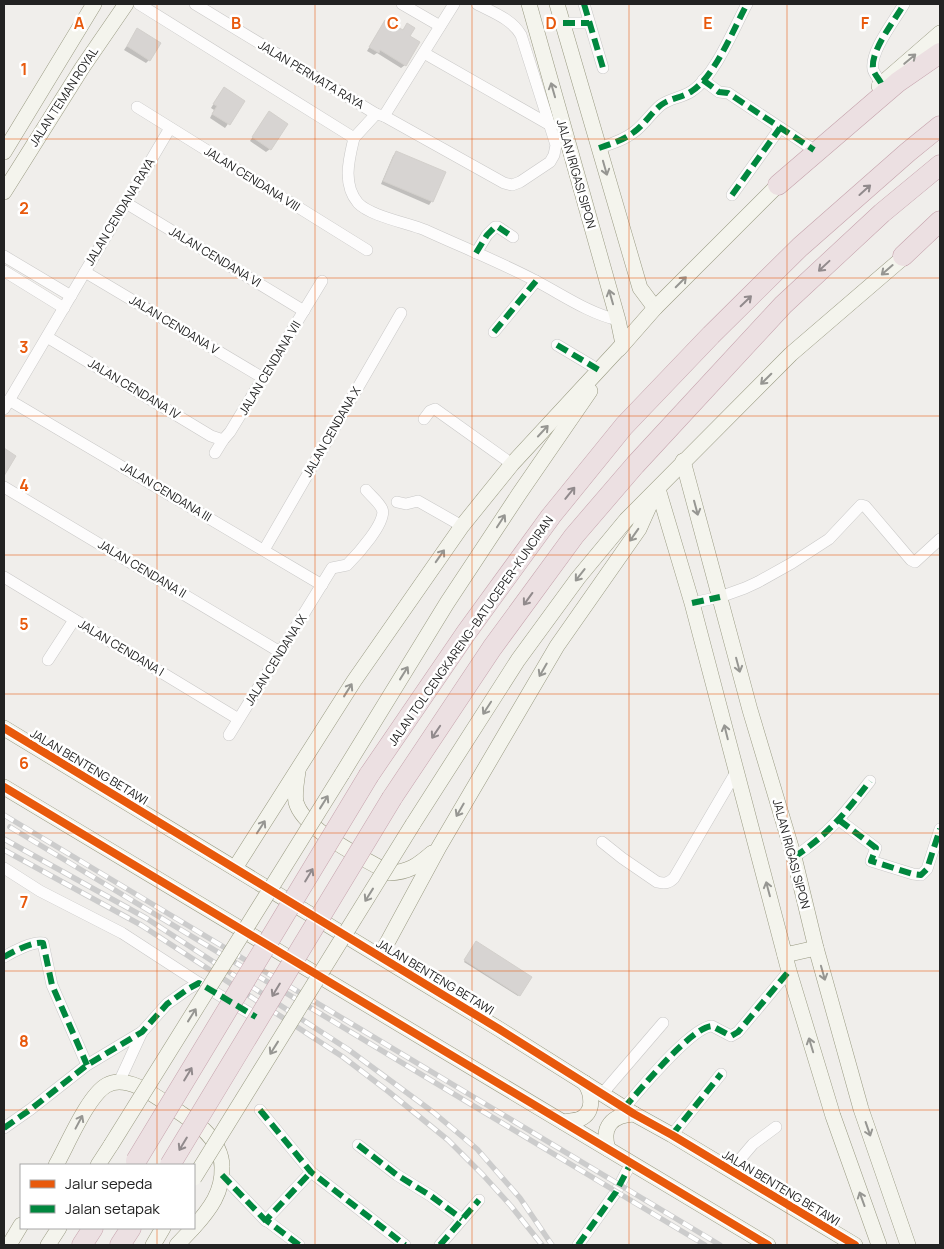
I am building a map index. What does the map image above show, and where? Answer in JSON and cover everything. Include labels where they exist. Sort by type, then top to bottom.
[{"type":"highway","points":[[778,185],[898,82],[940,53]]},
{"type":"highway","name":"JALAN TOL CENGKARENG–BATUCEPER–KUNCIRAN","points":[[134,1163],[369,775],[466,633],[545,524],[624,426],[711,335],[800,247],[940,126]]},
{"type":"highway","points":[[171,1164],[392,798],[492,648],[574,536],[635,465],[783,305],[882,212],[940,165]]},
{"type":"highway","points":[[903,256],[940,221]]},
{"type":"highway","points":[[82,1245],[92,1229]]},
{"type":"highway","points":[[120,1245],[130,1229]]},
{"type":"main road","name":"JALAN TEMAN ROYAL","points":[[4,152],[94,4]]},
{"type":"main road","name":"JALAN TEMAN ROYAL","points":[[4,192],[82,68],[126,4]]},
{"type":"main road","name":"JALAN IRIGASI SIPON","points":[[529,4],[625,341]]},
{"type":"main road","points":[[558,4],[640,288],[651,313]]},
{"type":"main road","points":[[235,868],[354,681],[462,526],[512,464],[651,313],[778,185],[881,83],[940,33]]},
{"type":"main road","points":[[195,1176],[413,824],[523,653],[578,578],[620,527],[682,462],[791,354],[903,256],[940,231]]},
{"type":"main road","points":[[99,1164],[447,603],[519,494],[625,341]]},
{"type":"main road","name":"JALAN IRIGASI SIPON","points":[[682,462],[750,710],[794,857],[813,949],[861,1109],[908,1245]]},
{"type":"main road","points":[[658,489],[693,603],[736,772],[788,954],[789,971],[833,1116],[879,1245]]},
{"type":"main road","points":[[380,956],[438,847],[556,646],[639,529],[658,489]]},
{"type":"main road","name":"JALAN BENTENG BETAWI","points":[[4,728],[380,956],[629,1111],[855,1245]]},
{"type":"main road","points":[[298,770],[295,801],[303,817],[315,829],[389,873],[402,872],[417,866],[438,847]]},
{"type":"main road","points":[[4,787],[768,1245]]},
{"type":"main road","points":[[788,954],[813,949]]},
{"type":"main road","points":[[57,1164],[87,1107],[107,1085],[119,1082],[147,1090],[203,1128],[215,1143],[220,1156],[222,1176],[219,1192],[208,1211],[195,1225]]},
{"type":"main road","points":[[563,1122],[580,1119],[591,1106],[589,1090],[585,1083]]},
{"type":"main road","points":[[608,1150],[605,1137],[612,1121],[629,1111]]},
{"type":"main road","points":[[9,1245],[20,1226]]},
{"type":"main road","points":[[48,1245],[58,1229]]},
{"type":"main road","points":[[153,1245],[163,1229]]},
{"type":"main road","points":[[177,1245],[191,1229]]},
{"type":"street","points":[[139,4],[354,138]]},
{"type":"street","name":"JALAN PERMATA RAYA","points":[[195,4],[380,115],[504,183],[512,185],[520,182],[550,162],[556,145],[550,125]]},
{"type":"street","points":[[402,4],[440,26]]},
{"type":"street","points":[[454,4],[424,52],[380,115],[354,138],[347,165],[350,188],[358,203],[370,211],[419,228],[476,253],[536,281],[578,305],[618,320]]},
{"type":"street","points":[[477,4],[517,28],[521,35],[550,125]]},
{"type":"street","points":[[584,4],[603,68]]},
{"type":"street","points":[[599,148],[619,142],[634,132],[668,99],[678,98],[692,91],[714,66],[747,4]]},
{"type":"street","points":[[881,83],[874,70],[873,61],[883,35],[895,20],[904,4]]},
{"type":"street","points":[[563,23],[589,23]]},
{"type":"street","points":[[424,52],[550,125]]},
{"type":"street","points":[[703,80],[719,92],[728,92],[814,150]]},
{"type":"street","name":"JALAN CENDANA VIII","points":[[136,107],[347,231],[367,250]]},
{"type":"street","name":"JALAN CENDANA RAYA","points":[[6,404],[170,128]]},
{"type":"street","points":[[732,195],[780,128]]},
{"type":"street","name":"JALAN CENDANA VI","points":[[126,203],[304,311]]},
{"type":"street","points":[[476,253],[495,227],[513,237]]},
{"type":"street","points":[[4,256],[70,296]]},
{"type":"street","points":[[4,271],[64,308]]},
{"type":"street","name":"JALAN CENDANA V","points":[[85,272],[264,378]]},
{"type":"street","name":"JALAN CENDANA VII","points":[[215,453],[264,378],[322,281]]},
{"type":"street","points":[[494,332],[536,281]]},
{"type":"street","name":"JALAN CENDANA X","points":[[264,550],[401,313]]},
{"type":"street","name":"JALAN CENDANA IV","points":[[46,337],[211,436],[223,440]]},
{"type":"street","points":[[557,345],[599,370]]},
{"type":"street","name":"JALAN CENDANA III","points":[[6,404],[264,550],[322,585]]},
{"type":"street","points":[[424,419],[430,411],[435,409],[512,464]]},
{"type":"street","name":"JALAN CENDANA II","points":[[4,487],[280,652]]},
{"type":"street","name":"JALAN CENDANA IX","points":[[229,735],[332,568],[347,565],[357,555],[378,526],[383,516],[383,509],[366,490]]},
{"type":"street","points":[[397,502],[406,504],[418,501],[462,526]]},
{"type":"street","points":[[693,603],[719,597],[758,582],[821,546],[861,505],[865,506],[911,560],[915,562],[940,539]]},
{"type":"street","name":"JALAN CENDANA I","points":[[4,577],[239,718]]},
{"type":"street","points":[[48,660],[74,620]]},
{"type":"street","points":[[602,842],[657,882],[664,884],[670,882],[736,772]]},
{"type":"street","points":[[794,857],[819,839],[839,820],[870,781]]},
{"type":"street","points":[[839,820],[875,847],[876,851],[871,860],[921,875],[926,869],[940,828]]},
{"type":"street","points":[[4,868],[40,891],[122,933],[256,1017]]},
{"type":"street","points":[[4,958],[30,945],[42,943],[52,985],[87,1065]]},
{"type":"street","points":[[629,1111],[675,1051],[705,1028],[712,1026],[730,1036],[738,1032],[789,971]]},
{"type":"street","points":[[119,1082],[142,1032],[167,1004],[199,983]]},
{"type":"street","points":[[602,1094],[664,1023]]},
{"type":"street","points":[[4,1128],[87,1065],[142,1032]]},
{"type":"street","points":[[672,1135],[720,1074]]},
{"type":"street","points":[[260,1110],[311,1172],[405,1245]]},
{"type":"street","points":[[730,1171],[753,1144],[776,1127]]},
{"type":"street","points":[[358,1145],[397,1175],[462,1219]]},
{"type":"street","points":[[578,1245],[616,1192],[631,1163]]},
{"type":"street","points":[[266,1221],[311,1172]]},
{"type":"street","points":[[222,1176],[266,1221],[300,1245]]},
{"type":"street","points":[[440,1245],[479,1200]]},
{"type":"building","points":[[385,20],[403,30],[407,23],[415,28],[410,36],[420,42],[406,66],[380,50],[379,53],[369,47]]},
{"type":"building","points":[[137,28],[161,43],[150,61],[127,46]]},
{"type":"building","points":[[224,87],[245,101],[230,125],[212,114],[217,106],[213,104]]},
{"type":"building","points":[[269,111],[288,124],[271,150],[252,137]]},
{"type":"building","points":[[396,151],[446,172],[433,202],[383,181]]},
{"type":"building","points":[[4,448],[16,456],[4,476]]},
{"type":"building","points":[[476,941],[532,977],[520,996],[464,960]]},
{"type":"railway","points":[[4,815],[720,1245]]},
{"type":"railway","points":[[10,827],[705,1245]]},
{"type":"railway","points":[[4,839],[146,918],[349,1050],[433,1112],[477,1149],[520,1198],[552,1245]]},
{"type":"railway","points":[[4,850],[141,925],[343,1057],[448,1140],[511,1206],[542,1245]]},
{"type":"marked path","points":[[584,4],[603,68]]},
{"type":"marked path","points":[[599,148],[630,135],[661,105],[692,91],[700,84],[716,63],[747,4]]},
{"type":"marked path","points":[[881,83],[873,69],[875,54],[904,4]]},
{"type":"marked path","points":[[563,23],[589,23]]},
{"type":"marked path","points":[[703,80],[719,92],[728,93],[814,150]]},
{"type":"marked path","points":[[732,195],[780,128]]},
{"type":"marked path","points":[[476,253],[487,235],[495,227],[513,237]]},
{"type":"marked path","points":[[494,332],[536,281]]},
{"type":"marked path","points":[[557,345],[599,370]]},
{"type":"marked path","points":[[692,603],[720,597]]},
{"type":"marked path","points":[[794,857],[817,840],[836,822],[870,781]]},
{"type":"marked path","points":[[839,820],[876,848],[871,861],[921,875],[927,869],[940,829]]},
{"type":"marked path","points":[[4,957],[28,945],[43,943],[52,985],[87,1065]]},
{"type":"marked path","points":[[624,1108],[666,1061],[703,1029],[712,1026],[731,1036],[738,1032],[789,971]]},
{"type":"marked path","points":[[4,1128],[87,1065],[142,1032],[167,1004],[199,983],[256,1017]]},
{"type":"marked path","points":[[672,1135],[721,1074]]},
{"type":"marked path","points":[[260,1110],[311,1172],[405,1245]]},
{"type":"marked path","points":[[358,1145],[397,1175],[431,1196],[462,1219]]},
{"type":"marked path","points":[[578,1245],[616,1192],[631,1163]]},
{"type":"marked path","points":[[299,1245],[266,1220],[311,1172]]},
{"type":"marked path","points":[[222,1175],[266,1221]]},
{"type":"marked path","points":[[440,1245],[479,1200]]},
{"type":"cycle path","points":[[4,728],[499,1029],[634,1114],[855,1245]]},
{"type":"cycle path","points":[[4,787],[768,1245]]}]
